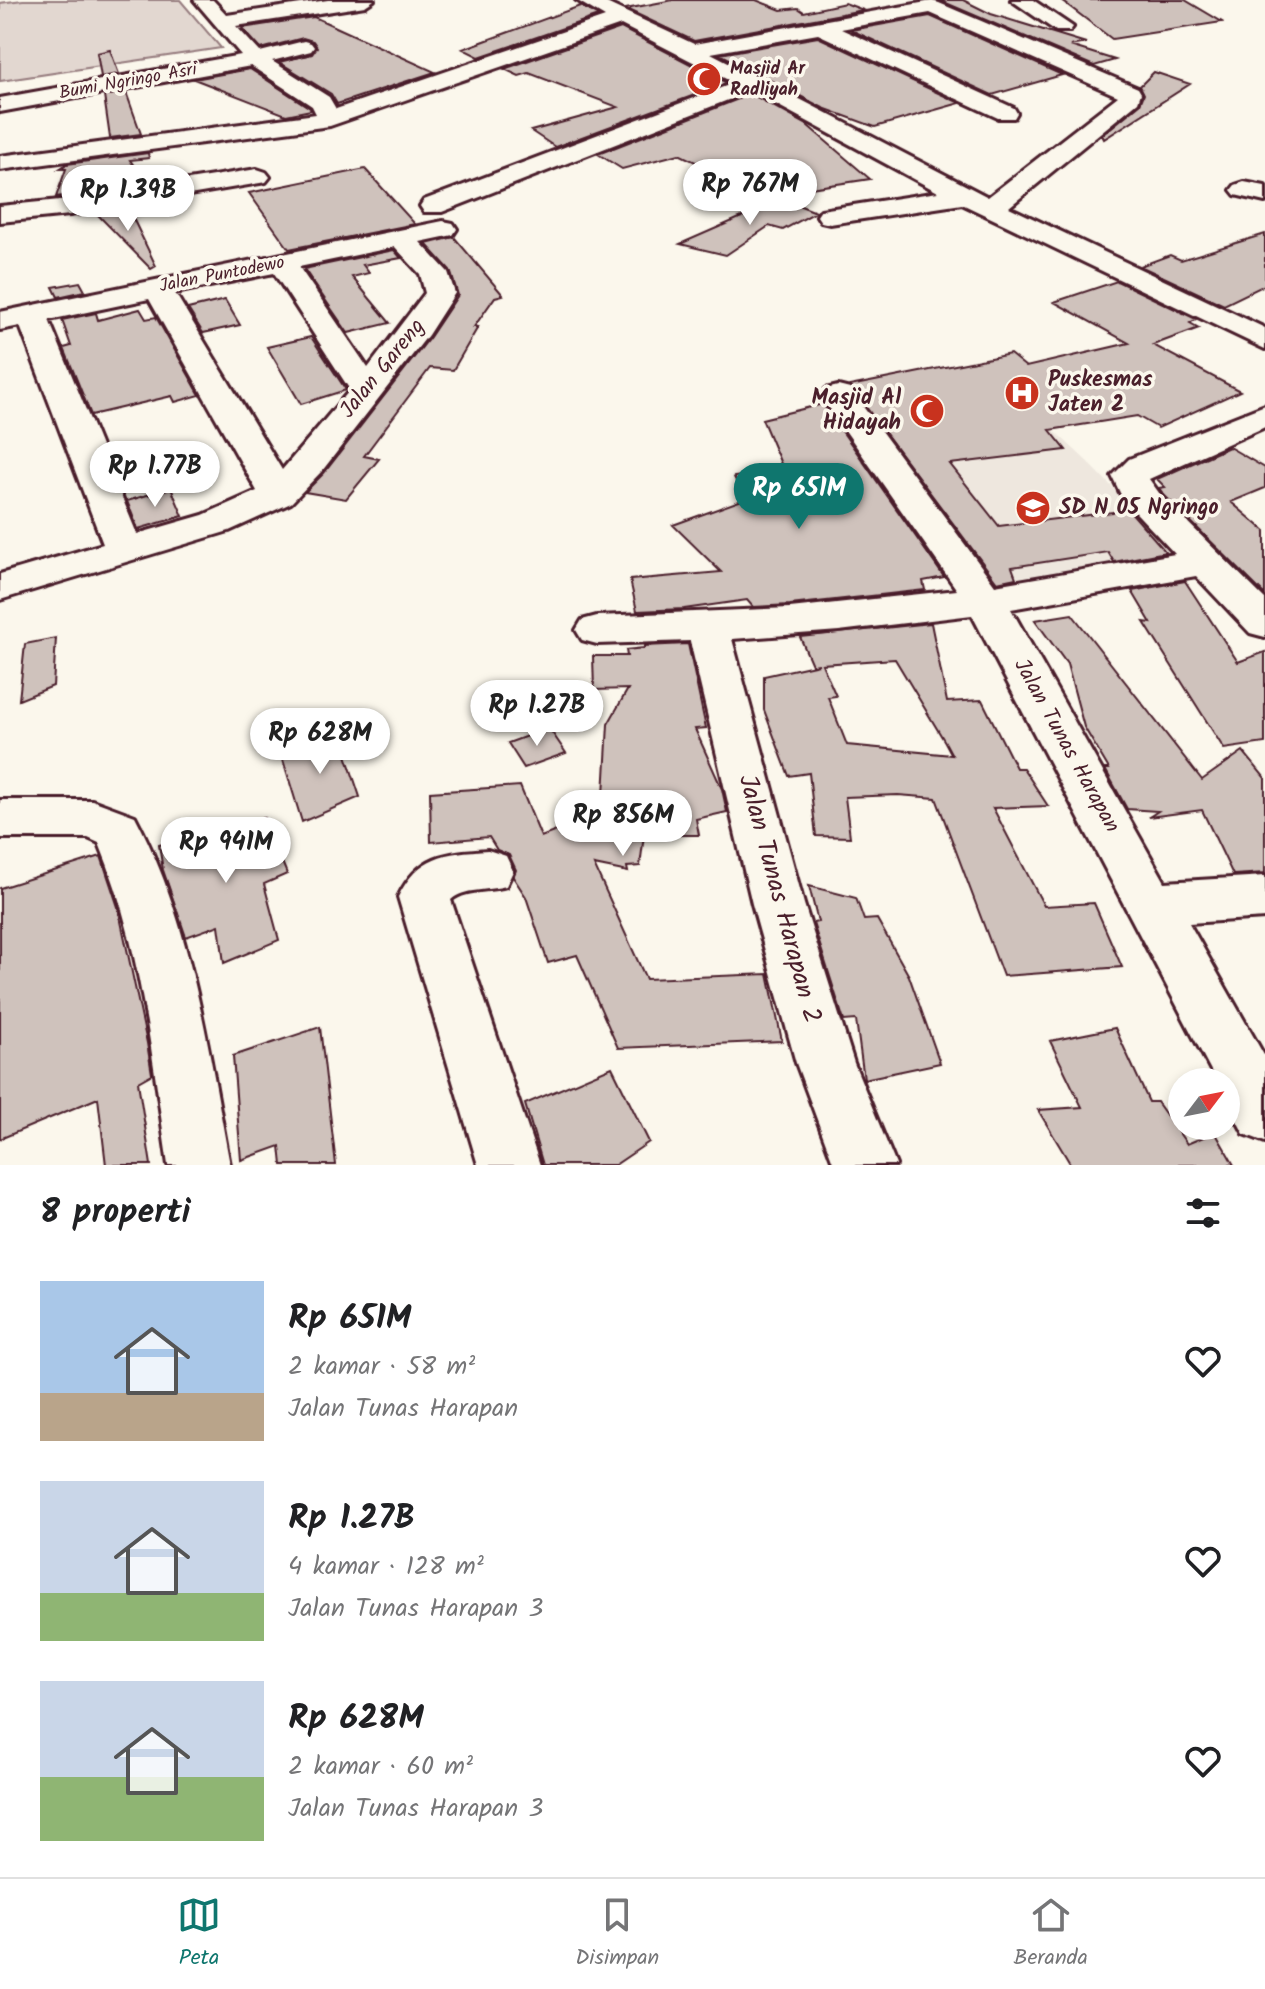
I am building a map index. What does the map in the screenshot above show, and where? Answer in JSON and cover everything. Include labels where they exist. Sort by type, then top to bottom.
[{"type":"street","points":[[203,0],[250,53],[321,102],[330,119]]},
{"type":"street","points":[[221,22],[365,0]]},
{"type":"street","points":[[1020,0],[1063,27]]},
{"type":"street","points":[[691,51],[820,27],[907,5],[937,8],[1130,93],[1130,97],[990,209]]},
{"type":"street","points":[[0,163],[330,119],[612,7],[990,209],[1265,340]]},
{"type":"street","points":[[820,27],[1006,113]]},
{"type":"street","points":[[21,81],[304,47]]},
{"type":"street","name":"Bumi Ngringo Asri","points":[[0,105],[250,53]]},
{"type":"street","name":"Jalan Puntodewo","points":[[16,317],[401,238],[438,218],[753,83]]},
{"type":"street","points":[[0,214],[70,207],[257,177]]},
{"type":"street","points":[[830,216],[965,196]]},
{"type":"street","name":"Jalan Gareng","points":[[278,495],[309,463],[434,305],[440,293],[434,272],[401,238]]},
{"type":"street","points":[[282,263],[366,390]]},
{"type":"street","points":[[0,587],[216,523],[278,495],[157,288]]},
{"type":"street","points":[[16,317],[125,551]]},
{"type":"street","name":"Jalan Tunas Harapan","points":[[838,396],[985,600],[1265,1114]]},
{"type":"street","points":[[1261,421],[1142,467],[1130,476],[1136,491],[1265,623]]},
{"type":"street","points":[[597,630],[708,629],[985,600],[1204,562]]},
{"type":"street","name":"Jalan Tunas Harapan 2","points":[[708,629],[786,933],[825,1063],[865,1165]]},
{"type":"street","points":[[0,819],[92,819],[118,830],[130,853],[149,914],[178,1044],[199,1165]]},
{"type":"street","points":[[488,871],[447,874],[433,881],[424,897],[509,1165]]},
{"type":"street","points":[[1153,904],[1265,897]]},
{"type":"shaded area","points":[[23,0],[180,0],[221,48],[0,81],[0,3]]},
{"type":"shaded area","name":"SD N 05 Ngringo","points":[[1044,421],[1175,552],[990,585],[889,451]]},
{"type":"building","points":[[673,0],[756,0],[781,10],[798,8],[804,12],[845,3],[863,10],[694,41],[626,9]]},
{"type":"building","points":[[939,0],[963,0],[991,14],[1086,43],[1070,46],[1115,60],[1094,66]]},
{"type":"building","points":[[1061,0],[1185,0],[1222,22],[1112,39]]},
{"type":"building","points":[[580,6],[598,16],[479,57],[463,49]]},
{"type":"building","points":[[930,16],[1062,75],[992,95],[851,30]]},
{"type":"building","points":[[314,17],[435,72],[337,104],[331,94],[279,62],[312,54],[317,47],[313,41],[303,38],[261,49],[242,28]]},
{"type":"building","points":[[621,28],[727,83],[555,147],[531,131],[618,107],[529,73],[519,76],[504,69]]},
{"type":"building","points":[[818,37],[960,103],[875,127],[823,108],[720,54]]},
{"type":"building","points":[[110,50],[119,74],[101,77],[97,53]]},
{"type":"building","points":[[250,69],[311,110],[286,115],[194,79]]},
{"type":"building","points":[[1154,72],[1190,84],[1104,139],[1102,135],[1140,104],[1144,94],[1140,86]]},
{"type":"building","points":[[126,92],[141,134],[110,138],[104,96]]},
{"type":"building","points":[[751,94],[807,125],[870,179],[764,195],[679,154],[622,169],[598,154]]},
{"type":"building","points":[[148,153],[149,158],[130,160],[147,184],[56,197],[66,169],[59,169],[67,164]]},
{"type":"building","points":[[365,169],[415,224],[289,249],[249,193]]},
{"type":"building","points":[[783,199],[816,212],[783,230],[769,226],[726,255],[680,244]]},
{"type":"building","points":[[128,208],[156,266],[151,269],[97,214]]},
{"type":"building","points":[[1265,234],[1265,285],[1224,305],[1140,266],[1170,255],[1181,260]]},
{"type":"building","points":[[454,237],[503,295],[495,297],[474,327],[478,327],[453,370],[430,368],[364,456],[379,459],[346,499],[305,492],[324,473],[430,337],[458,295],[450,270],[426,244]]},
{"type":"building","points":[[394,250],[401,258],[363,265],[369,273],[352,277],[390,323],[348,333],[304,269]]},
{"type":"building","points":[[1117,281],[1196,319],[1190,323],[1199,328],[1153,345],[1240,391],[1158,428],[1137,416],[1050,430],[1066,450],[950,464],[999,526],[1129,510],[1166,552],[1114,562],[1108,552],[1012,567],[1016,578],[997,582],[850,386],[1010,354],[1026,367],[1129,343],[1054,302]]},
{"type":"building","points":[[80,282],[85,291],[58,297],[53,287]]},
{"type":"building","points":[[225,300],[240,325],[203,333],[188,309]]},
{"type":"building","points":[[140,309],[146,319],[156,317],[200,395],[175,402],[172,396],[91,415],[64,348],[71,346],[62,320],[96,313],[98,320]]},
{"type":"building","points":[[311,337],[346,390],[301,404],[267,347]]},
{"type":"building","points":[[823,404],[944,577],[923,581],[925,590],[790,605],[753,607],[747,600],[684,609],[637,611],[630,580],[721,572],[673,525],[745,499],[734,477],[784,471],[762,419]]},
{"type":"building","points":[[1229,447],[1265,468],[1265,488],[1231,502],[1265,531],[1265,595],[1159,488],[1165,487],[1157,479]]},
{"type":"building","points":[[171,488],[183,516],[138,529],[127,501]]},
{"type":"building","points":[[1185,581],[1238,662],[1265,652],[1265,743],[1224,749],[1144,622],[1151,623],[1132,591]]},
{"type":"building","points":[[1072,614],[1202,780],[1243,751],[1265,778],[1265,873],[1233,875],[1202,810],[1149,817],[1158,811],[1127,809],[1105,769],[1109,769],[1084,727],[1067,664],[1035,620]]},
{"type":"building","points":[[931,623],[947,702],[982,700],[1016,768],[1023,768],[1048,806],[993,808],[1044,906],[1094,903],[1122,967],[1003,976],[936,798],[898,795],[845,797],[850,837],[816,836],[809,773],[789,776],[764,710],[764,676],[819,664],[812,665],[800,637]],"holes":[[[895,659],[952,755],[847,745],[828,697],[836,696],[822,664]]]},
{"type":"building","points":[[56,638],[53,686],[19,700],[25,644]]},
{"type":"building","points":[[688,644],[706,728],[695,729],[722,789],[727,812],[696,819],[699,835],[644,835],[640,866],[627,867],[628,872],[594,865],[646,979],[768,974],[782,1041],[618,1048],[577,955],[548,963],[526,897],[513,877],[516,870],[509,855],[497,850],[489,837],[431,842],[430,792],[520,786],[541,837],[603,813],[608,724],[628,689],[594,690],[593,656],[627,656],[626,650],[644,646]]},
{"type":"building","points":[[549,728],[566,753],[524,768],[508,743]]},
{"type":"building","points":[[339,734],[360,797],[302,822],[280,750]]},
{"type":"building","points":[[264,818],[287,874],[264,884],[279,940],[224,963],[219,925],[186,937],[163,870],[159,845]]},
{"type":"building","points":[[101,856],[118,907],[147,1043],[152,1074],[138,1082],[151,1165],[106,1165],[98,1098],[0,1139],[0,888]]},
{"type":"building","points":[[809,886],[856,898],[864,920],[877,919],[909,976],[940,1063],[864,1079],[856,1020],[844,1021],[813,923],[818,922]]},
{"type":"building","points":[[320,1027],[336,1165],[282,1165],[280,1146],[241,1160],[233,1056]]},
{"type":"building","points":[[1115,1028],[1149,1102],[1157,1102],[1168,1117],[1168,1140],[1184,1140],[1187,1144],[1196,1140],[1220,1140],[1234,1165],[1071,1165],[1038,1110],[1082,1107],[1050,1041]]},
{"type":"building","points":[[612,1067],[649,1142],[615,1165],[543,1165],[525,1104]]},
{"type":"place","name":"Masjid Ar Radliyah","points":[[704,79]]},
{"type":"place","name":"Puskesmas Jaten 2","points":[[1022,393]]},
{"type":"place","name":"Masjid Al Hidayah","points":[[927,411]]},
{"type":"place","name":"SD N 05 Ngringo","points":[[1033,508]]}]
